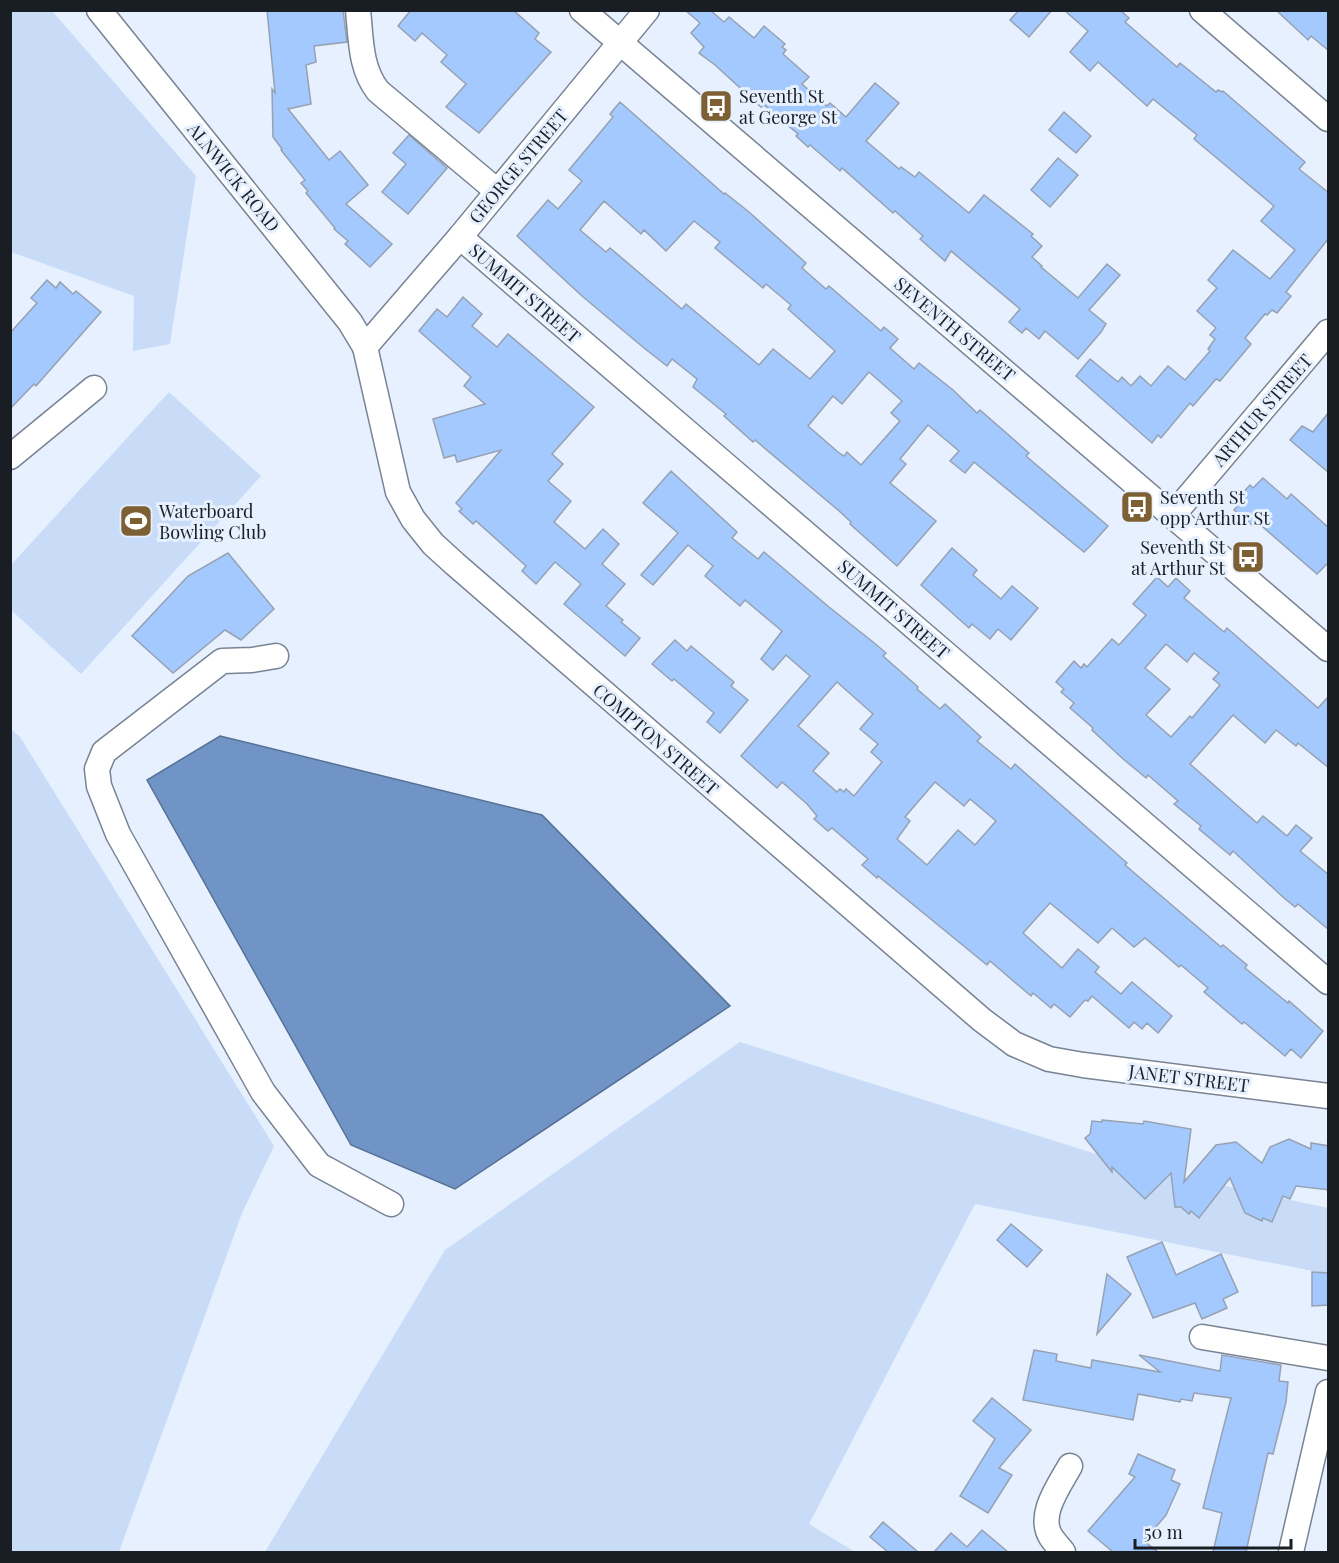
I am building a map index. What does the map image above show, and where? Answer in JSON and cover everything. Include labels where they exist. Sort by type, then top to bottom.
[{"type":"street","points":[[358,10],[363,64],[371,83],[378,92],[497,191]]},
{"type":"street","name":"SEVENTH STREET","points":[[582,10],[1329,649]]},
{"type":"street","name":"GEORGE STREET","points":[[364,347],[460,237],[647,10]]},
{"type":"street","points":[[1202,10],[1329,119]]},
{"type":"street","name":"ALNWICK ROAD","points":[[110,16],[350,322],[364,347]]},
{"type":"street","name":"SUMMIT STREET","points":[[460,237],[1329,982]]},
{"type":"street","name":"ARTHUR STREET","points":[[1173,515],[1329,332]]},
{"type":"street","name":"COMPTON STREET","points":[[364,347],[398,492],[413,519],[433,544],[982,1020],[1014,1044],[1049,1059]]},
{"type":"street","points":[[10,457],[94,388]]},
{"type":"street","points":[[276,656],[222,661],[104,752],[98,769],[99,786],[118,834],[263,1092],[319,1166],[391,1204]]},
{"type":"street","name":"JANET STREET","points":[[1049,1059],[1329,1096]]},
{"type":"street","points":[[1202,1338],[1329,1358]]},
{"type":"street","points":[[1291,1552],[1329,1392]]},
{"type":"street","points":[[1064,1552],[1050,1536],[1046,1518],[1052,1500],[1070,1466]]},
{"type":"shaded area","points":[[10,11],[52,11],[196,176],[170,344],[133,351],[134,296],[11,252]]},
{"type":"shaded area","name":"Waterboard Bowling Club","points":[[169,392],[261,476],[81,674],[11,610],[11,565]]},
{"type":"shaded area","points":[[10,728],[20,737],[274,1146],[242,1213],[119,1552],[11,1552]]},
{"type":"shaded area","points":[[740,1042],[1134,1166],[1328,1208],[1328,1274],[975,1204],[809,1524],[855,1552],[265,1552],[445,1250]]},
{"type":"water","points":[[220,736],[542,815],[730,1006],[455,1189],[351,1145],[147,780]]},
{"type":"building","points":[[267,10],[343,10],[347,42],[314,46],[316,62],[306,65],[311,104],[288,109],[329,160],[340,151],[368,185],[346,204],[392,244],[370,267],[345,244],[348,241],[334,229],[306,193],[308,191],[301,183],[305,180],[273,137],[272,89],[275,93]]},
{"type":"building","points":[[411,10],[513,10],[539,33],[535,39],[551,52],[479,133],[446,107],[466,84],[441,62],[447,55],[422,33],[415,41],[398,26]]},
{"type":"building","points":[[685,10],[710,10],[724,22],[729,17],[754,38],[764,26],[785,44],[782,47],[786,50],[783,54],[809,77],[802,84],[827,106],[830,103],[846,117],[875,83],[899,103],[866,141],[899,169],[901,167],[915,177],[919,172],[969,213],[984,195],[1033,234],[1031,236],[1042,246],[1032,257],[1078,298],[1107,264],[1120,275],[1089,310],[1106,324],[1101,332],[1078,359],[1045,331],[1039,339],[1026,328],[1022,333],[1009,322],[1020,309],[951,251],[945,261],[920,239],[923,236],[895,211],[893,213],[842,168],[840,171],[810,145],[808,147],[796,136],[798,134],[764,105],[761,107],[699,53],[704,47],[691,33],[700,23]]},
{"type":"building","points":[[1019,10],[1052,10],[1029,37],[1010,20]]},
{"type":"building","points":[[1064,10],[1120,10],[1129,18],[1125,22],[1177,67],[1180,63],[1216,92],[1223,91],[1305,162],[1299,169],[1329,193],[1329,238],[1286,292],[1291,296],[1277,313],[1272,310],[1267,315],[1265,314],[1245,338],[1251,344],[1220,381],[1216,379],[1193,406],[1190,403],[1161,438],[1158,435],[1152,443],[1076,376],[1090,359],[1118,382],[1122,377],[1131,386],[1140,376],[1151,386],[1168,366],[1185,380],[1210,351],[1208,349],[1215,339],[1210,335],[1216,328],[1197,311],[1217,288],[1208,280],[1233,250],[1270,279],[1295,250],[1261,221],[1274,206],[1194,139],[1197,135],[1153,99],[1147,106],[1098,62],[1090,71],[1070,52],[1088,31]]},
{"type":"building","points":[[1276,10],[1329,10],[1329,51],[1311,36],[1308,40]]},
{"type":"building","points":[[620,102],[806,263],[802,268],[826,289],[829,286],[881,331],[884,327],[898,339],[890,348],[914,369],[919,363],[977,413],[980,410],[1029,453],[1026,456],[1108,526],[1084,552],[974,462],[965,473],[950,461],[959,451],[928,425],[900,459],[906,464],[890,483],[936,521],[897,566],[850,524],[851,522],[838,510],[724,416],[726,414],[693,387],[697,379],[672,359],[667,366],[644,348],[582,296],[517,236],[548,200],[558,209],[582,181],[569,170],[613,117],[610,114]],"holes":[[[604,201],[641,234],[644,230],[666,251],[694,221],[720,242],[715,248],[763,288],[766,284],[791,305],[788,309],[835,351],[810,379],[773,349],[759,365],[686,304],[682,309],[610,248],[606,252],[580,230]],[[869,372],[902,401],[891,413],[900,421],[861,465],[847,452],[844,456],[838,452],[808,426],[833,396],[842,404]]]},
{"type":"building","points":[[1064,112],[1091,136],[1076,153],[1049,130]]},
{"type":"building","points":[[409,135],[447,168],[408,214],[382,192],[406,164],[393,153]]},
{"type":"building","points":[[1058,158],[1078,175],[1050,207],[1031,190]]},
{"type":"building","points":[[47,280],[56,288],[60,282],[73,294],[76,291],[101,312],[36,386],[34,384],[10,409],[10,333],[37,303],[31,298]]},
{"type":"building","points":[[463,297],[482,314],[472,326],[497,347],[508,334],[594,407],[552,454],[563,464],[548,481],[571,501],[554,522],[585,549],[603,529],[619,544],[602,564],[625,584],[606,606],[640,638],[625,656],[564,604],[581,584],[555,562],[536,584],[522,571],[526,566],[476,521],[473,524],[459,511],[462,509],[456,503],[501,450],[457,462],[455,455],[444,458],[433,419],[485,404],[464,386],[471,377],[419,331],[437,309],[447,317]]},
{"type":"building","points":[[1329,412],[1329,473],[1290,440],[1302,426],[1313,432]]},
{"type":"building","points":[[671,471],[737,532],[732,538],[758,559],[764,552],[873,642],[886,653],[883,656],[918,687],[917,689],[940,709],[945,704],[981,737],[977,741],[1011,769],[1015,764],[1127,863],[1125,865],[1221,947],[1223,945],[1247,965],[1245,968],[1288,1003],[1289,1001],[1323,1031],[1301,1058],[1291,1049],[1285,1056],[1204,992],[1208,988],[1145,938],[1134,947],[1112,928],[1098,943],[1050,903],[1023,933],[1062,968],[1078,949],[1099,967],[1095,972],[1121,994],[1132,982],[1172,1016],[1158,1033],[1147,1023],[1142,1029],[1134,1022],[1129,1028],[1092,996],[1088,1001],[1085,1000],[1070,1017],[1054,1004],[1051,1008],[1033,993],[1031,996],[990,961],[987,965],[862,865],[868,859],[832,828],[828,831],[814,819],[817,816],[807,804],[782,782],[777,788],[741,756],[810,676],[786,655],[773,670],[761,659],[782,631],[745,600],[740,606],[705,576],[713,566],[688,545],[653,585],[641,575],[678,533],[643,503]],"holes":[[[837,682],[873,714],[860,729],[878,744],[871,752],[882,762],[854,796],[846,789],[844,792],[840,789],[837,792],[813,771],[829,753],[798,726]],[[935,782],[964,806],[970,799],[996,821],[975,845],[958,830],[927,865],[897,839],[910,821],[905,817]]]},
{"type":"building","points":[[1263,478],[1287,499],[1291,494],[1329,528],[1329,562],[1317,574],[1256,521],[1252,525],[1234,510],[1241,502],[1237,499],[1250,485],[1253,488]]},
{"type":"building","points":[[952,548],[977,570],[973,575],[1001,599],[1012,586],[1038,608],[1011,640],[998,629],[990,639],[972,624],[969,628],[921,585]]},
{"type":"building","points":[[228,553],[274,609],[241,640],[225,630],[173,673],[132,636],[188,576]]},
{"type":"building","points":[[1157,577],[1168,587],[1176,578],[1190,591],[1184,598],[1224,632],[1227,628],[1318,708],[1329,696],[1329,768],[1298,743],[1296,746],[1276,730],[1265,743],[1233,715],[1190,764],[1257,823],[1263,816],[1287,836],[1296,825],[1312,838],[1300,851],[1329,875],[1329,930],[1298,904],[1295,907],[1284,898],[1233,851],[1230,855],[1199,829],[1201,826],[1174,804],[1178,801],[1148,775],[1146,778],[1122,758],[1070,708],[1074,703],[1061,692],[1064,689],[1056,682],[1074,661],[1081,668],[1084,664],[1087,667],[1112,639],[1119,645],[1146,615],[1133,604]],"holes":[[[1166,644],[1187,662],[1194,653],[1219,673],[1213,679],[1220,685],[1192,718],[1190,716],[1171,737],[1146,715],[1170,689],[1145,668]]]},
{"type":"building","points":[[675,640],[687,651],[691,646],[734,682],[731,686],[748,700],[720,733],[707,722],[714,713],[674,679],[672,681],[652,664]]},
{"type":"building","points":[[1102,1120],[1143,1124],[1144,1121],[1191,1129],[1184,1182],[1216,1145],[1236,1142],[1262,1163],[1270,1147],[1289,1139],[1311,1149],[1311,1143],[1329,1146],[1329,1190],[1296,1186],[1290,1199],[1283,1196],[1272,1222],[1263,1218],[1262,1221],[1245,1213],[1230,1178],[1199,1218],[1191,1211],[1189,1214],[1181,1207],[1175,1207],[1171,1173],[1145,1199],[1112,1167],[1112,1172],[1085,1138],[1090,1134],[1092,1121],[1102,1122]]},
{"type":"building","points":[[1011,1224],[1042,1250],[1027,1267],[997,1240]]},
{"type":"building","points":[[1162,1242],[1176,1275],[1221,1254],[1238,1292],[1223,1299],[1227,1308],[1202,1319],[1195,1303],[1153,1318],[1127,1257]]},
{"type":"building","points":[[1312,1272],[1329,1273],[1329,1305],[1312,1306]]},
{"type":"building","points":[[1107,1274],[1131,1294],[1097,1334]]},
{"type":"building","points":[[1034,1350],[1057,1354],[1056,1361],[1091,1368],[1092,1360],[1160,1372],[1139,1355],[1220,1371],[1222,1355],[1281,1365],[1279,1381],[1288,1382],[1286,1402],[1273,1454],[1268,1453],[1246,1552],[1213,1552],[1222,1513],[1203,1508],[1231,1398],[1194,1393],[1192,1401],[1181,1399],[1180,1402],[1138,1394],[1133,1420],[1023,1400]]},
{"type":"building","points":[[992,1398],[1031,1430],[999,1468],[1012,1475],[988,1513],[960,1496],[995,1439],[973,1421]]},
{"type":"building","points":[[1138,1454],[1175,1470],[1171,1480],[1180,1484],[1166,1515],[1144,1541],[1158,1552],[1113,1552],[1088,1531],[1135,1477],[1129,1474]]},
{"type":"building","points":[[883,1522],[918,1552],[888,1552],[870,1537]]},
{"type":"building","points":[[982,1530],[1008,1552],[934,1552],[951,1533],[967,1547]]},
{"type":"place","name":"Seventh St at George St","points":[[716,106]]},
{"type":"place","name":"Seventh St opp Arthur St","points":[[1137,507]]},
{"type":"place","name":"Waterboard Bowling Club","points":[[136,521]]},
{"type":"place","name":"Seventh St at Arthur St","points":[[1248,557]]}]
